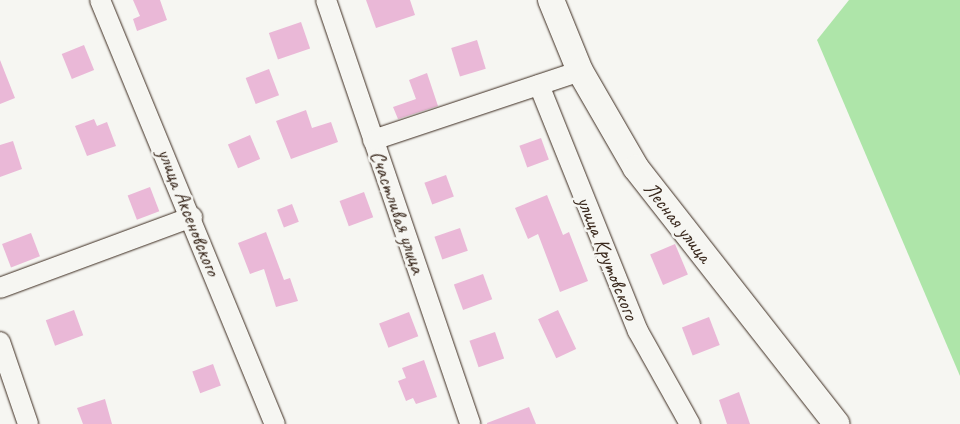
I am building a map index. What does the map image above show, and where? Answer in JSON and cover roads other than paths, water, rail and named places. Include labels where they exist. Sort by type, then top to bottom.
[{"type":"main road","name":"Лесная улица","points":[[551,0],[580,71],[636,168],[837,424]]},
{"type":"street","name":"улица Аксеновского","points":[[100,0],[192,217],[275,424]]},
{"type":"street","name":"Счастливая улица","points":[[326,0],[470,424]]},
{"type":"street","points":[[374,140],[580,71]]},
{"type":"street","name":"улица Крутовского","points":[[539,85],[638,331],[690,424]]},
{"type":"street","points":[[0,288],[192,217]]},
{"type":"street","points":[[0,342],[28,424]]}]
